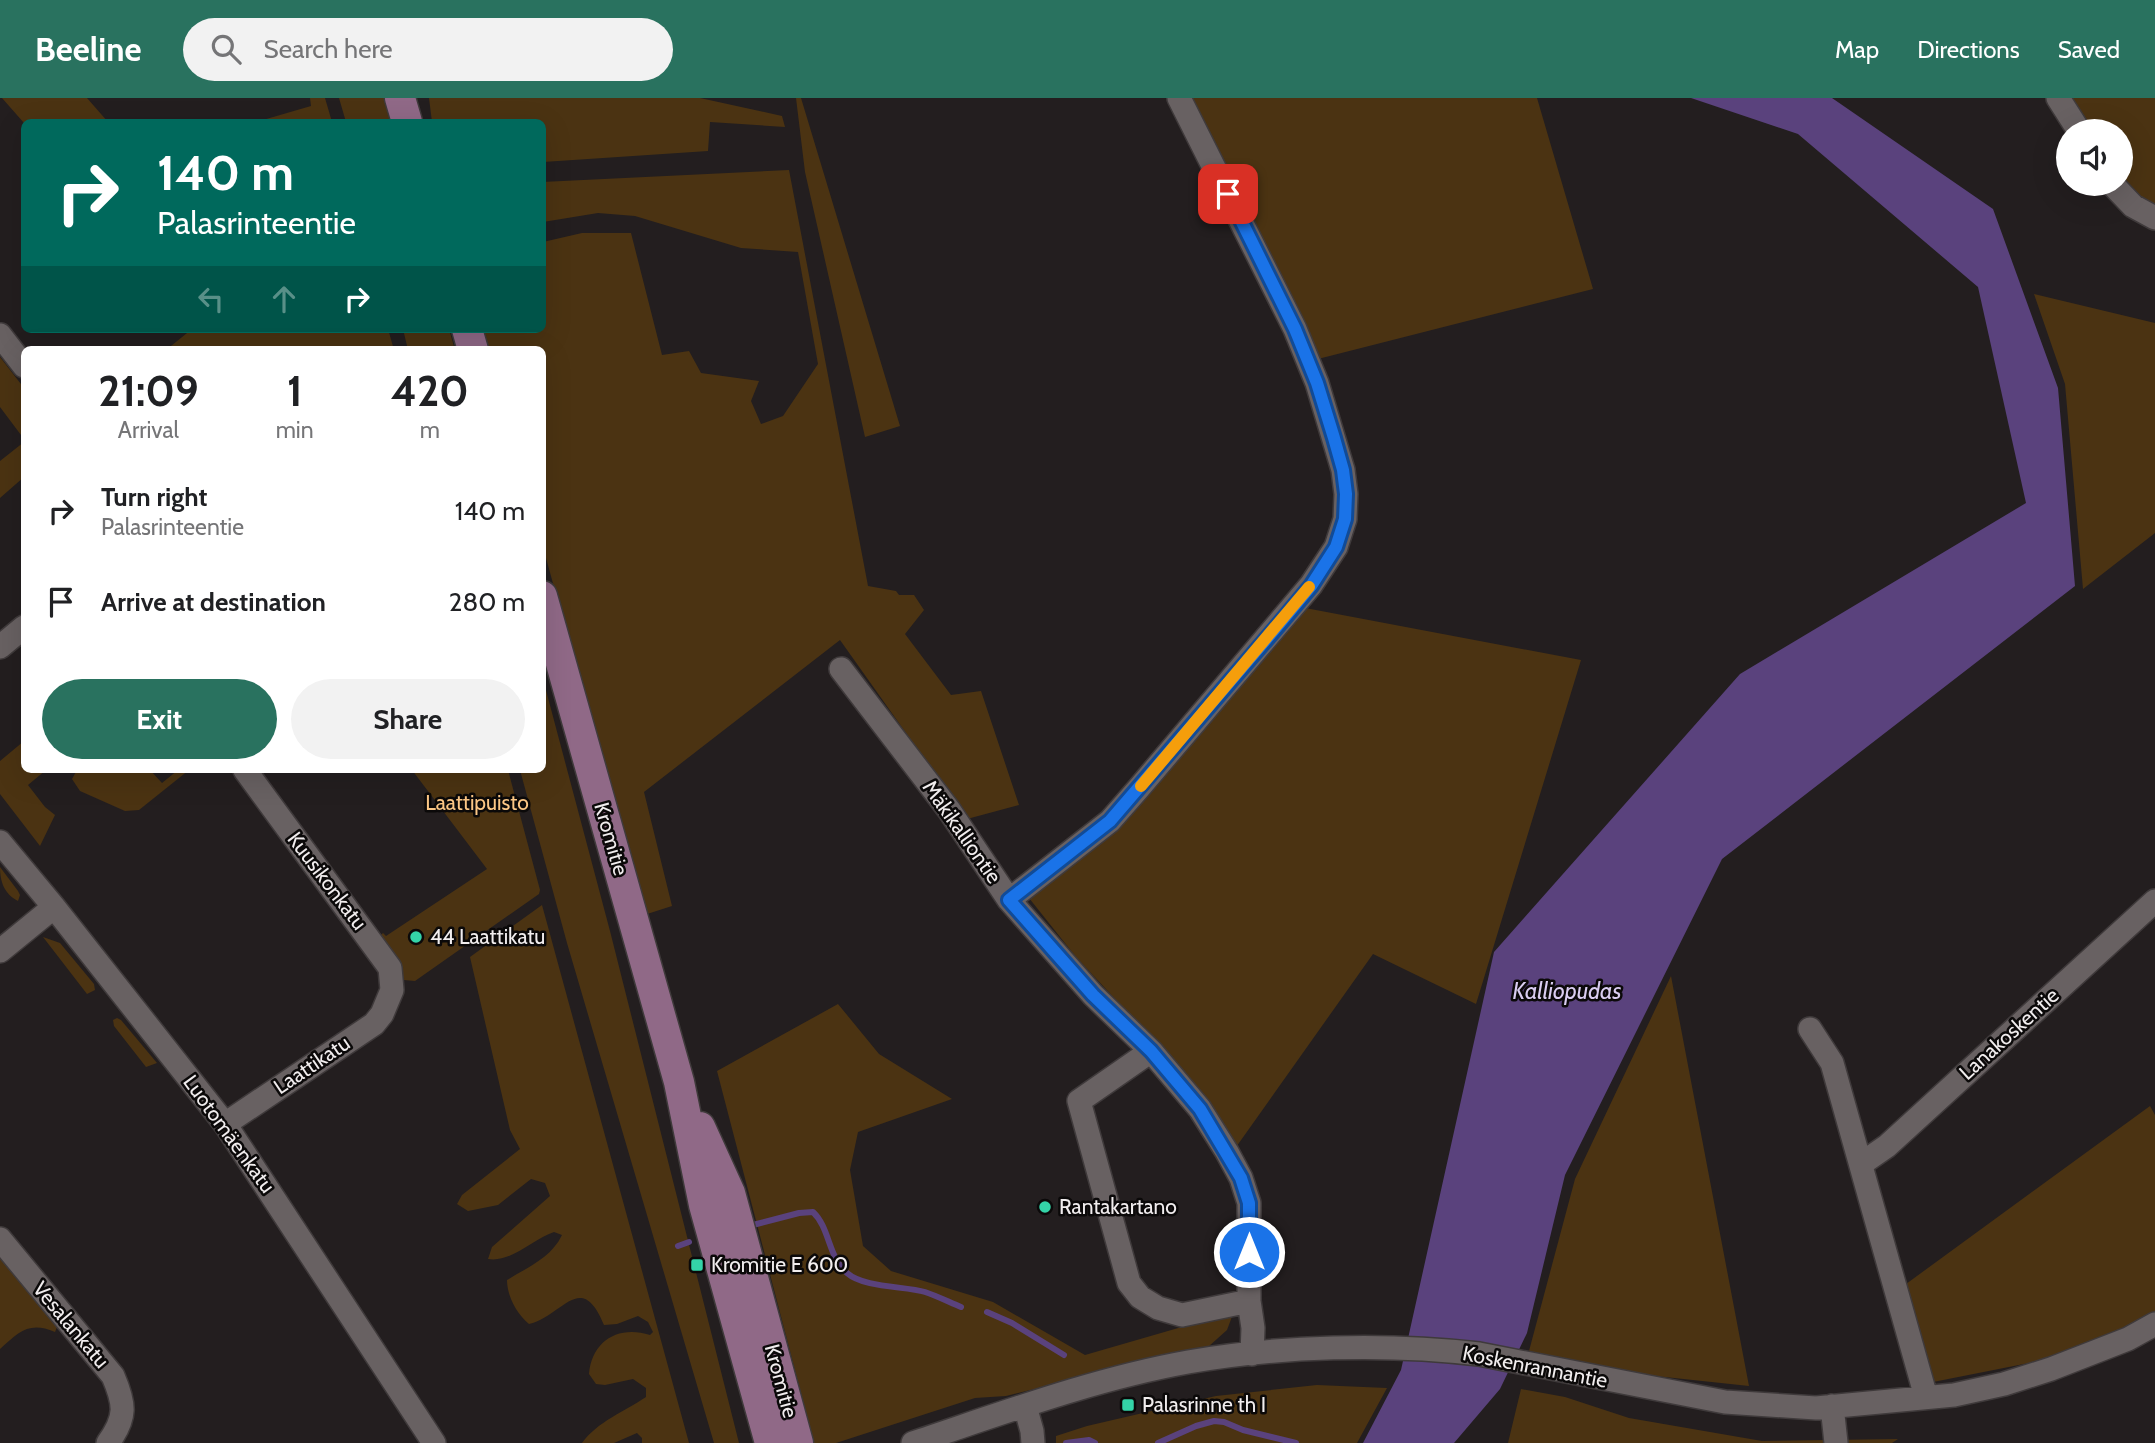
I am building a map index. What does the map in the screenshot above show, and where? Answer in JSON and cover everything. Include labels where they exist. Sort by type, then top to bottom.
[{"type":"main road","points":[[400,98],[406,119]]},
{"type":"main road","points":[[418,98],[422,119]]},
{"type":"main road","name":"Kromitie","points":[[546,610],[679,1082],[704,1205],[770,1443]]},
{"type":"main road","name":"Kromitie","points":[[679,1082],[730,1193],[798,1443]]},
{"type":"street","points":[[1009,900],[1110,821],[1311,586],[1336,547],[1345,519],[1343,470],[1312,372],[1295,329],[1179,98]]},
{"type":"street","points":[[2058,98],[2071,119]]},
{"type":"street","points":[[2123,196],[2133,206],[2155,218]]},
{"type":"street","points":[[0,335],[21,362]]},
{"type":"street","points":[[0,647],[21,630]]},
{"type":"street","name":"Mäkikalliontie","points":[[841,669],[949,810],[1009,900],[1067,967],[1151,1051],[1200,1109],[1241,1178],[1249,1203],[1252,1354]]},
{"type":"street","name":"Kuusikonkatu","points":[[247,773],[390,968],[393,982],[390,998]]},
{"type":"street","name":"Luotomäenkatu","points":[[0,842],[225,1124],[434,1443]]},
{"type":"street","name":"Lanakoskentie","points":[[1861,1164],[1887,1146],[2155,901]]},
{"type":"street","points":[[0,951],[54,907]]},
{"type":"street","name":"Laattikatu","points":[[225,1124],[374,1024],[390,998]]},
{"type":"street","points":[[1810,1029],[1832,1063],[1909,1346],[1926,1398]]},
{"type":"street","points":[[1151,1051],[1079,1101],[1129,1283],[1140,1297],[1158,1308],[1182,1315],[1249,1301]]},
{"type":"street","name":"Vesalankatu","points":[[0,1239],[113,1376],[123,1398],[123,1418],[108,1443]]},
{"type":"street","name":"Koskenrannantie","points":[[913,1443],[1107,1381],[1185,1363],[1252,1354],[1344,1349],[1437,1349],[1479,1354],[1725,1402],[1816,1408],[1954,1395],[2004,1384],[2128,1339],[2155,1324]]},
{"type":"street","points":[[1025,1406],[1033,1443]]},
{"type":"street","points":[[1832,1406],[1836,1443]]},
{"type":"green space","points":[[2,98],[87,98],[105,119],[21,119]]},
{"type":"green space","points":[[310,98],[325,98],[331,119],[266,119],[311,106]]},
{"type":"green space","points":[[339,98],[387,98],[392,119],[345,119]]},
{"type":"green space","points":[[429,98],[700,98],[782,116],[785,127],[710,122],[708,151],[546,162],[546,119],[432,119]]},
{"type":"green space","points":[[796,98],[801,98],[900,426],[865,437],[805,172]]},
{"type":"green space","points":[[1186,98],[1537,98],[1593,289],[1314,360]]},
{"type":"green space","points":[[2056,98],[2155,98],[2155,213],[2133,194],[2133,119],[2070,119]]},
{"type":"green space","points":[[789,170],[868,586],[896,591],[899,595],[914,595],[924,610],[905,634],[951,695],[981,691],[1019,805],[967,819],[840,640],[644,792],[672,906],[644,915],[546,558],[546,346],[488,346],[484,333],[546,333],[546,241],[582,233],[631,233],[662,355],[689,351],[701,373],[759,381],[751,401],[761,424],[783,416],[818,364],[798,252],[741,248],[635,216],[598,213],[546,222],[546,182]]},
{"type":"green space","points":[[2034,294],[2155,323],[2155,533],[2083,589],[2065,384]]},
{"type":"green space","points":[[187,333],[389,333],[393,346],[171,346]]},
{"type":"green space","points":[[404,333],[450,333],[454,346],[407,346]]},
{"type":"green space","points":[[0,357],[21,384],[21,435],[0,407]]},
{"type":"green space","points":[[21,444],[21,480],[0,498],[0,461]]},
{"type":"green space","points":[[1300,607],[1581,660],[1476,1004],[1373,954],[1234,1150],[1157,1044],[1076,957],[1029,898]]},
{"type":"green space","points":[[546,690],[610,931],[739,1443],[714,1443],[567,943],[521,773],[546,773]]},
{"type":"green space","points":[[21,744],[21,773],[42,773],[28,785],[55,815],[40,846],[0,794],[0,761]]},
{"type":"green space","points":[[75,773],[153,773],[162,783],[174,773],[185,773],[139,810],[125,811],[80,791],[72,779]]},
{"type":"green space","name":"Laattipuisto","points":[[414,773],[509,773],[540,890],[539,894],[415,981],[404,980],[381,935],[383,933],[386,936],[487,869]]},
{"type":"green space","points":[[0,867],[18,891],[18,901],[9,895],[4,887]]},
{"type":"green space","points":[[542,905],[689,1443],[642,1443],[642,1438],[637,1433],[614,1443],[582,1443],[603,1423],[646,1397],[646,1388],[633,1379],[605,1385],[596,1384],[589,1374],[595,1353],[609,1338],[617,1334],[638,1332],[650,1335],[653,1332],[648,1322],[638,1316],[617,1324],[604,1325],[596,1309],[587,1300],[579,1298],[529,1324],[520,1315],[511,1298],[507,1280],[545,1256],[562,1235],[554,1232],[513,1254],[488,1259],[492,1247],[550,1196],[545,1183],[531,1179],[498,1205],[468,1211],[457,1204],[462,1195],[520,1149],[510,1130],[470,957]]},
{"type":"green space","points":[[43,937],[60,943],[94,984],[95,990],[87,994]]},
{"type":"green space","points":[[1671,976],[1749,1386],[1646,1375],[1529,1351],[1575,1179]]},
{"type":"green space","points":[[838,1004],[879,1054],[952,1099],[858,1132],[850,1170],[863,1246],[891,1271],[993,1302],[1085,1355],[1233,1314],[1227,1330],[1208,1347],[1006,1396],[975,1398],[836,1443],[814,1443],[717,1071]]},
{"type":"green space","points":[[117,1018],[157,1063],[146,1067],[114,1026],[113,1020]]},
{"type":"green space","points":[[2150,1106],[2155,1115],[2155,1313],[2130,1327],[2049,1359],[1928,1383],[1906,1284]]},
{"type":"green space","points":[[0,1257],[59,1322],[55,1332],[31,1328],[0,1349]]},
{"type":"green space","points":[[1317,1385],[1387,1388],[1357,1443],[1056,1443],[1056,1436],[1087,1426],[1216,1396]]},
{"type":"green space","points":[[1521,1389],[1565,1397],[1629,1418],[1762,1441],[1898,1439],[1892,1443],[1508,1443]]},
{"type":"water","name":"Kalliopudas","points":[[1691,98],[1832,98],[1993,209],[2058,388],[2075,586],[1722,859],[1565,1175],[1527,1333],[1500,1389],[1454,1443],[1363,1443],[1401,1370],[1494,952],[1740,674],[2026,503],[1978,287],[1798,134]]},
{"type":"waterway","points":[[749,1226],[813,1212],[823,1226],[836,1259],[854,1278],[925,1292],[961,1307]]},
{"type":"waterway","points":[[678,1246],[689,1242]]},
{"type":"waterway","points":[[987,1312],[1012,1323],[1064,1355]]},
{"type":"waterway","points":[[1158,1443],[1214,1421],[1296,1443]]},
{"type":"waterway","points":[[1066,1443],[1089,1440],[1095,1443]]},
{"type":"slow traffic","points":[[1141,786],[1309,587]]},
{"type":"place","name":"44 Laattikatu","points":[[416,937]]},
{"type":"place","name":"Rantakartano","points":[[1045,1207]]},
{"type":"place","name":"Kromitie E 600","points":[[697,1265]]},
{"type":"place","name":"Palasrinne th I","points":[[1128,1405]]},
{"type":"route","points":[[1228,194],[1295,329],[1317,383],[1343,470],[1345,519],[1336,547],[1311,586],[1110,821],[1009,900],[1058,958],[1151,1051],[1200,1109],[1241,1178],[1249,1203],[1249,1252]]}]
